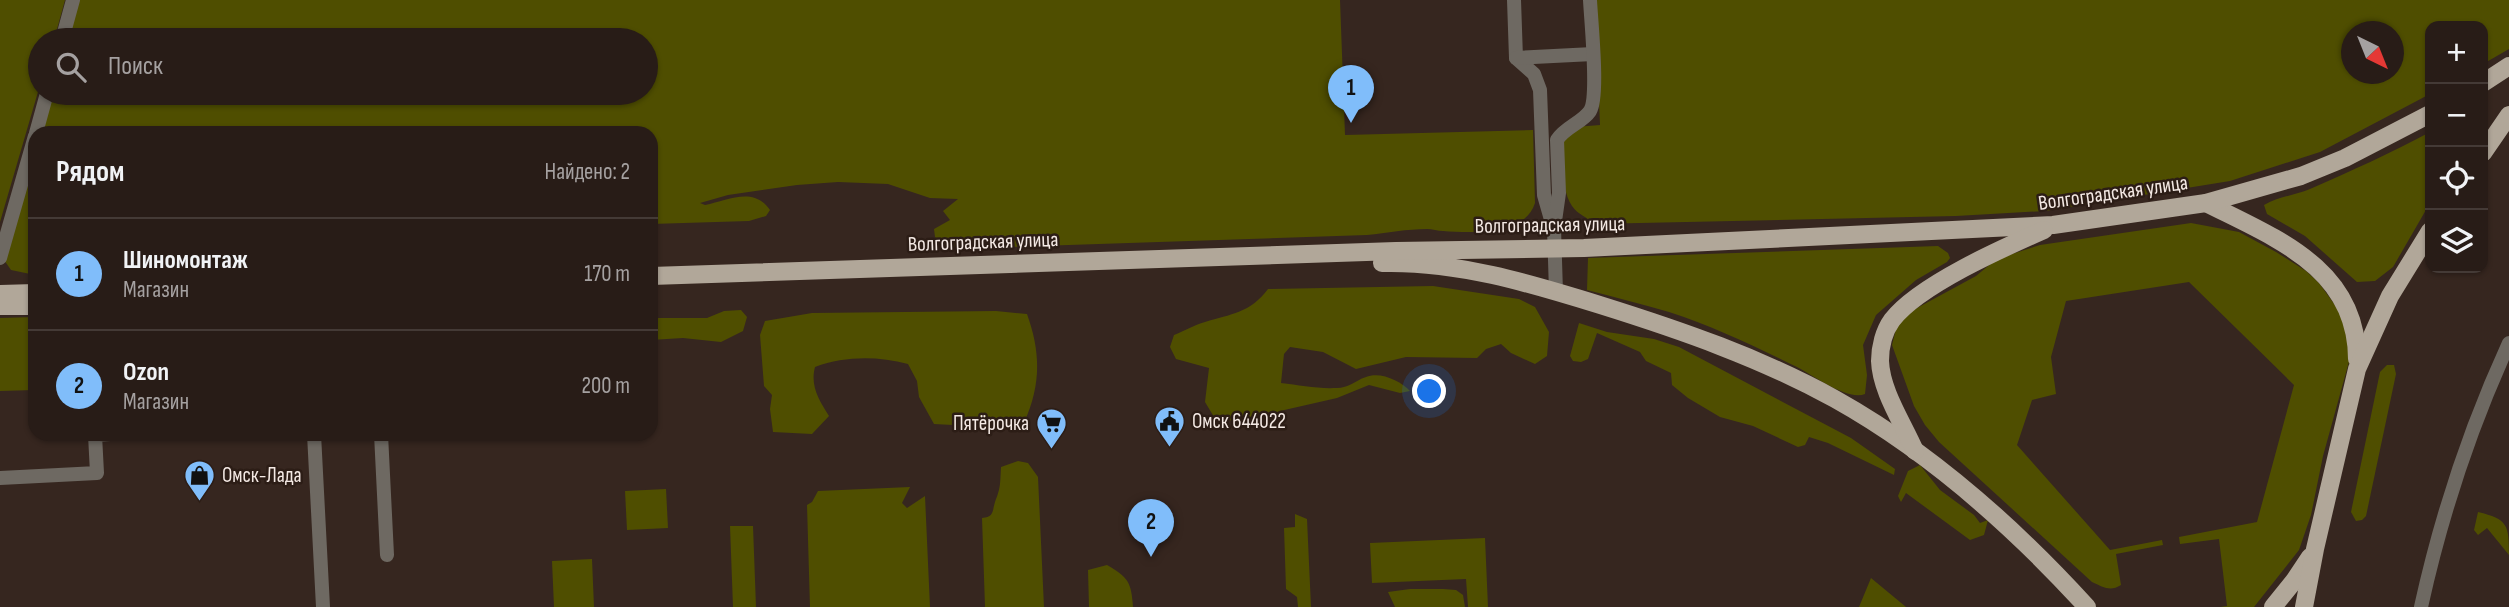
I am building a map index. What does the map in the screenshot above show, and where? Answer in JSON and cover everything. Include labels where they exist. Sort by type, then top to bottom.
[{"type":"main road","points":[[2488,80],[2509,66]]},
{"type":"main road","points":[[2487,147],[2509,115]]},
{"type":"main road","name":"Волгоградская улица","points":[[658,276],[1555,248],[2053,225],[2206,203],[2301,176],[2345,158],[2425,117]]},
{"type":"main road","points":[[2206,203],[2281,240],[2331,283],[2346,302],[2357,334],[2357,369]]},
{"type":"main road","points":[[1915,451],[1888,391],[1880,362],[1883,338],[1893,320],[1913,301],[1967,267],[2053,225]]},
{"type":"main road","points":[[2304,607],[2357,369],[2390,296],[2425,239]]},
{"type":"main road","name":"Волгоградская улица","points":[[658,288],[1051,272],[1395,263],[1457,267],[1643,317],[1735,351],[1835,399],[1915,451],[1993,512],[2087,607]]},
{"type":"main road","points":[[0,294],[28,293]]},
{"type":"main road","points":[[0,306],[28,306]]},
{"type":"main road","points":[[2273,607],[2315,549]]},
{"type":"street","points":[[65,28],[73,0]]},
{"type":"street","points":[[1514,0],[1516,58],[1534,74],[1540,90],[1544,195],[1554,228]]},
{"type":"street","points":[[1556,292],[1554,228],[1559,193],[1557,140],[1591,109],[1594,101],[1590,0]]},
{"type":"street","points":[[1516,58],[1592,54]]},
{"type":"street","points":[[37,126],[43,105]]},
{"type":"street","points":[[0,258],[28,159]]},
{"type":"street","points":[[2421,607],[2451,491],[2466,446],[2509,343]]},
{"type":"street","points":[[0,478],[97,473],[95,441]]},
{"type":"street","points":[[314,441],[323,607]]},
{"type":"street","points":[[382,441],[387,555]]},
{"type":"shaded area","points":[[0,0],[65,0],[57,28],[28,28],[28,105],[34,105],[0,222]]},
{"type":"shaded area","points":[[77,0],[1340,0],[1345,135],[1533,130],[1535,203],[1529,214],[1520,222],[1482,232],[1420,229],[1367,235],[977,248],[943,246],[935,237],[934,229],[950,220],[943,211],[958,199],[930,198],[888,184],[838,182],[728,195],[700,203],[705,205],[731,198],[756,198],[770,210],[766,216],[749,221],[658,224],[658,126],[41,126],[47,105],[658,105],[658,28],[69,28]]},
{"type":"shaded area","points":[[1595,0],[2509,0],[2509,49],[2488,61],[2488,21],[2425,21],[2425,97],[2320,152],[2230,181],[2045,211],[1956,216],[1593,224],[1574,209],[1566,190],[1563,172],[1564,135],[1575,127],[1600,125]]},
{"type":"shaded area","points":[[2425,135],[2425,212],[2393,267],[2375,281],[2357,282],[2305,236],[2267,214],[2264,205],[2310,189]]},
{"type":"shaded area","points":[[28,169],[28,274],[11,270],[2,257]]},
{"type":"shaded area","points":[[2191,223],[2239,232],[2276,252],[2306,271],[2319,283],[2345,319],[2350,358],[2323,456],[2311,515],[2299,550],[2254,607],[2220,607],[2227,606],[2219,539],[2180,544],[2179,537],[2257,522],[2294,385],[2189,282],[2066,301],[2051,357],[2056,394],[2032,400],[2017,445],[2110,550],[2162,540],[2163,545],[2116,554],[2121,585],[2113,588],[2092,582],[1939,442],[1914,406],[1892,345],[1896,329],[1906,314],[1976,276],[1994,261],[2040,245]]},
{"type":"shaded area","points":[[1938,246],[1948,253],[1950,258],[1947,262],[1916,280],[1876,315],[1863,345],[1867,375],[1865,394],[1858,395],[1840,391],[1782,359],[1702,324],[1669,312],[1587,290],[1588,258]]},
{"type":"shaded area","points":[[1433,286],[1519,299],[1535,307],[1549,332],[1547,356],[1535,364],[1511,353],[1501,344],[1486,349],[1477,358],[1406,357],[1356,369],[1323,352],[1290,347],[1284,354],[1281,383],[1341,388],[1378,375],[1396,381],[1410,391],[1400,393],[1369,385],[1337,398],[1280,411],[1248,424],[1214,417],[1205,402],[1209,368],[1176,359],[1170,347],[1174,335],[1247,308],[1268,289]]},
{"type":"shaded area","points":[[741,310],[747,317],[743,331],[721,342],[683,338],[658,340],[658,318],[707,318],[724,311]]},
{"type":"shaded area","points":[[996,311],[1027,314],[1032,328],[1037,356],[1036,382],[1024,423],[972,426],[934,424],[919,397],[917,381],[908,364],[861,358],[815,367],[815,387],[829,416],[812,434],[773,432],[770,409],[772,395],[764,386],[760,335],[765,321],[812,313]]},
{"type":"shaded area","points":[[28,317],[28,390],[0,391],[0,318]]},
{"type":"shaded area","points":[[1579,323],[1607,332],[1654,339],[1679,347],[1851,438],[1895,469],[1894,475],[1828,443],[1809,437],[1805,445],[1798,447],[1753,426],[1720,417],[1672,385],[1671,373],[1646,361],[1640,352],[1597,333],[1588,359],[1573,361],[1570,356]]},
{"type":"shaded area","points":[[2387,365],[2394,365],[2396,374],[2366,516],[2356,521],[2351,512],[2380,372]]},
{"type":"shaded area","points":[[1018,461],[1028,463],[1038,477],[1044,607],[985,607],[982,518],[991,515],[993,511],[1001,467]]},
{"type":"shaded area","points":[[1920,465],[1940,490],[1974,515],[1980,523],[1988,520],[1984,535],[1970,540],[1906,493],[1901,502],[1898,496],[1908,471]]},
{"type":"shaded area","points":[[910,487],[902,503],[907,508],[925,496],[930,607],[810,607],[807,505],[818,491]]},
{"type":"shaded area","points":[[666,489],[668,528],[627,530],[625,491]]},
{"type":"shaded area","points":[[2478,512],[2496,517],[2505,525],[2509,555],[2487,528],[2478,535],[2474,530]]},
{"type":"shaded area","points":[[1295,514],[1307,519],[1311,607],[1298,607],[1297,597],[1286,589],[1284,528],[1295,527]]},
{"type":"shaded area","points":[[730,526],[753,526],[756,607],[733,607]]},
{"type":"shaded area","points":[[1485,538],[1488,607],[1468,607],[1466,579],[1372,583],[1370,543]]},
{"type":"shaded area","points":[[592,559],[594,607],[554,607],[552,561]]},
{"type":"shaded area","points":[[1107,565],[1128,582],[1133,607],[1089,607],[1088,570]]},
{"type":"shaded area","points":[[1871,578],[1906,607],[1859,607]]},
{"type":"shaded area","points":[[1410,589],[1456,590],[1463,595],[1465,607],[1395,607],[1388,592]]},
{"type":"place","name":"Шиномонтаж","points":[[1351,123]]},
{"type":"place","name":"Омск 644022","points":[[1169,448]]},
{"type":"place","name":"Пятёрочка","points":[[1052,450]]},
{"type":"place","name":"Омск-Лада","points":[[199,502]]},
{"type":"place","name":"Ozon","points":[[1151,557]]}]
